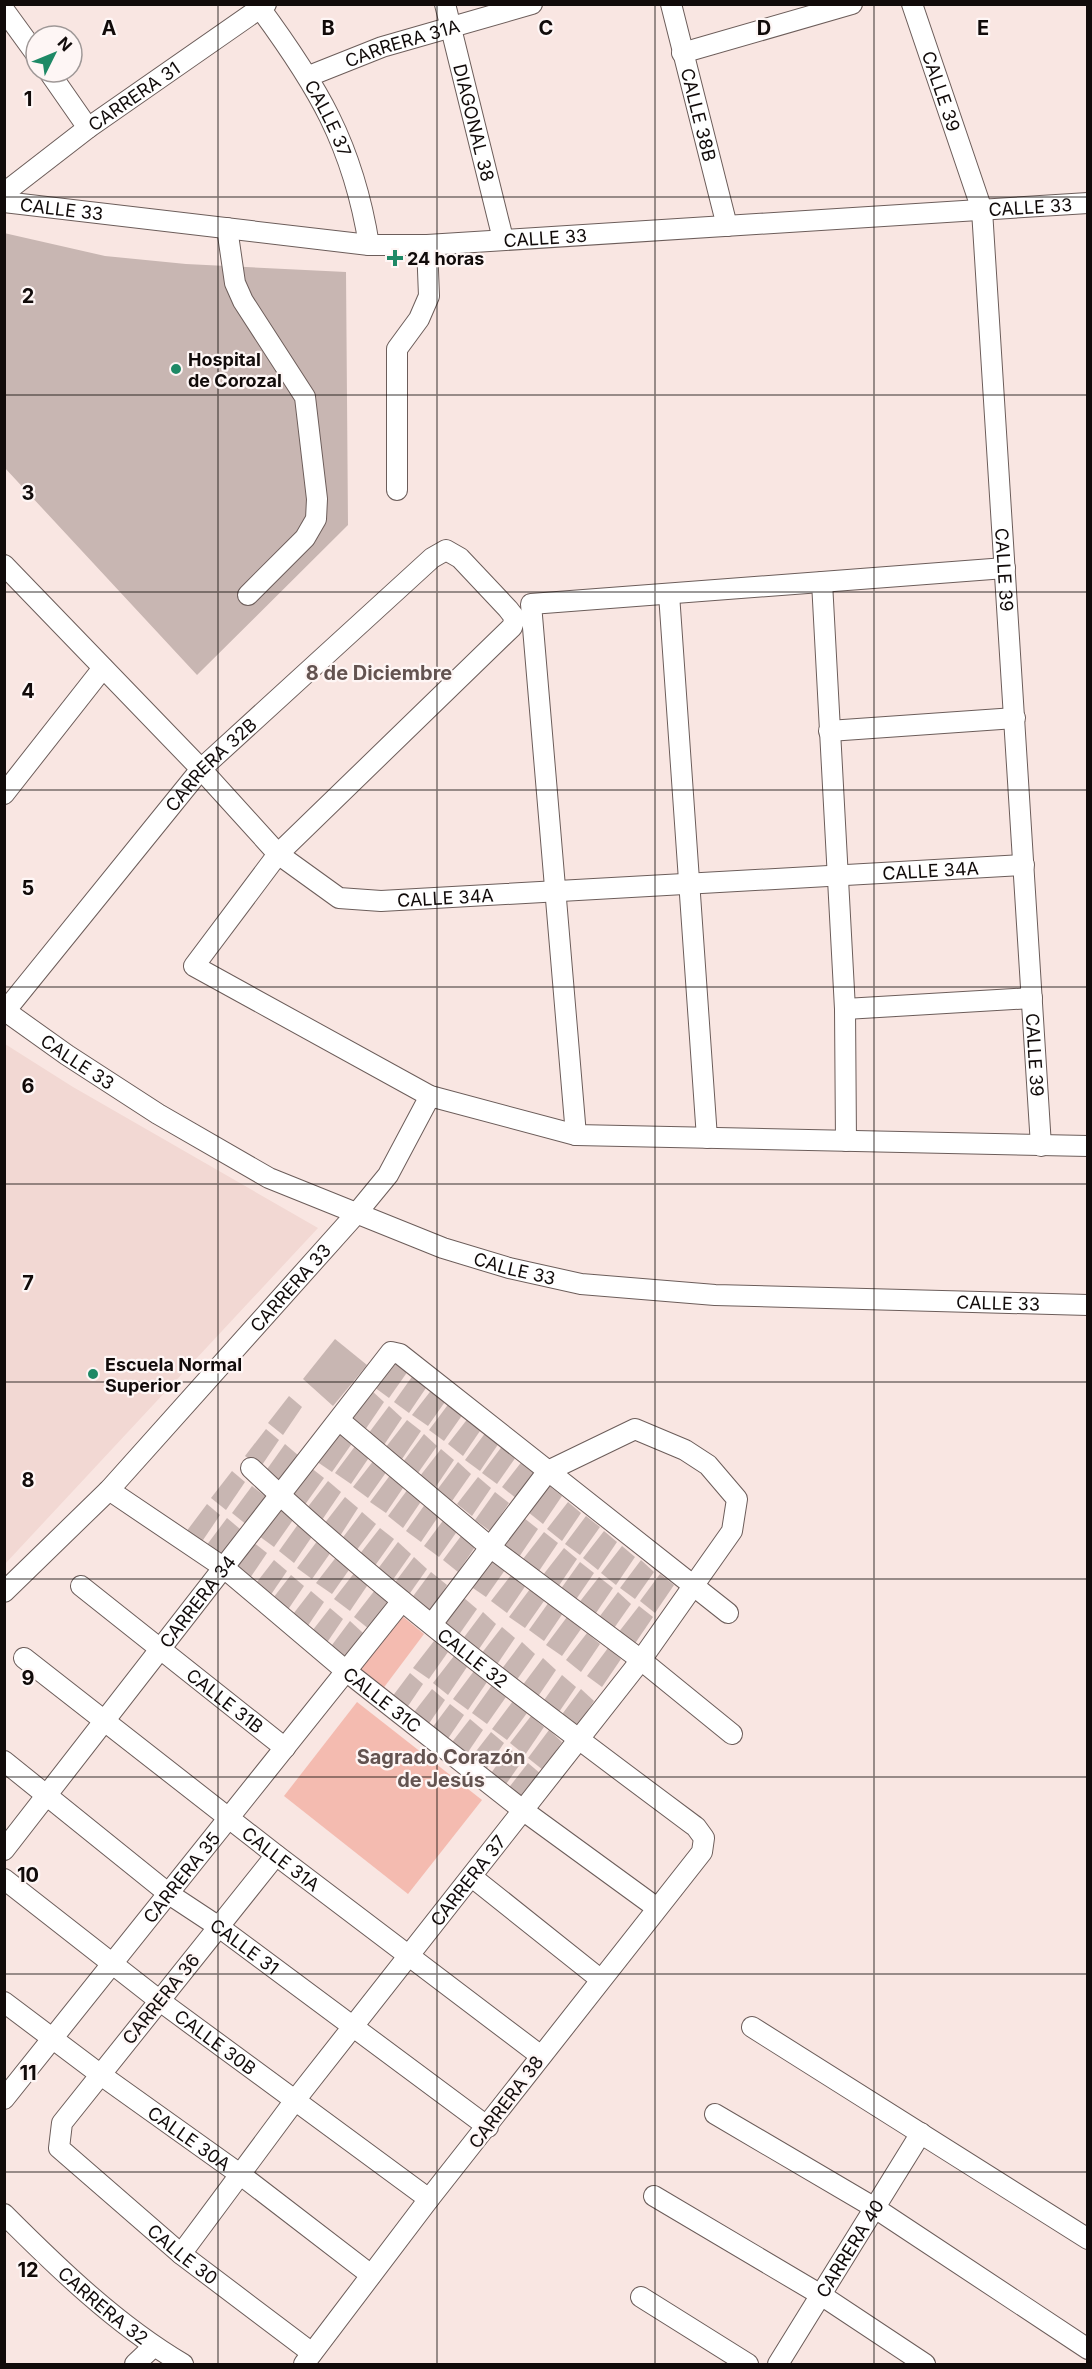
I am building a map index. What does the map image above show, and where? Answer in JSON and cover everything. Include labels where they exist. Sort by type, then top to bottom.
[{"type":"street","name":"DIAGONAL 38","points":[[445,4],[503,239]]},
{"type":"street","name":"CARRERA 31A","points":[[309,76],[382,47],[532,4]]},
{"type":"street","name":"CALLE 38B","points":[[671,4],[727,225]]},
{"type":"street","points":[[682,53],[852,4]]},
{"type":"street","name":"CALLE 39","points":[[912,4],[982,210],[1041,1146]]},
{"type":"street","name":"CALLE 37","points":[[261,6],[309,76],[342,140],[362,200],[369,245]]},
{"type":"street","name":"CARRERA 31","points":[[4,193],[88,128],[261,6]]},
{"type":"street","points":[[4,10],[24,38]]},
{"type":"street","points":[[57,84],[88,128]]},
{"type":"street","name":"CALLE 33","points":[[4,202],[369,245],[427,245],[1088,203]]},
{"type":"street","points":[[227,228],[235,283],[243,302],[305,396],[317,500],[316,519],[305,538],[248,595]]},
{"type":"street","points":[[397,490],[397,349],[419,319],[429,296],[427,245]]},
{"type":"street","name":"CARRERA 32B","points":[[5,1010],[201,769],[432,558],[446,550],[460,558],[515,618],[512,627],[278,854]]},
{"type":"street","points":[[576,1135],[531,604],[1005,568]]},
{"type":"street","name":"CALLE 34A","points":[[6,571],[201,769],[278,854],[339,898],[381,901],[1024,865]]},
{"type":"street","points":[[822,582],[845,1009],[846,1141]]},
{"type":"street","points":[[669,594],[707,1138]]},
{"type":"street","points":[[4,794],[103,668]]},
{"type":"street","points":[[829,731],[1015,718]]},
{"type":"street","points":[[278,854],[194,966],[430,1096],[576,1135],[1088,1146]]},
{"type":"street","points":[[845,1009],[1032,999]]},
{"type":"street","name":"CALLE 33","points":[[5,1010],[67,1055],[168,1120],[268,1178],[443,1248],[509,1268],[581,1284],[715,1295],[1088,1305]]},
{"type":"street","name":"CARRERA 33","points":[[4,1592],[109,1490],[356,1214],[388,1175],[430,1096]]},
{"type":"street","name":"CARRERA 34","points":[[4,1850],[391,1352],[400,1354],[548,1471]]},
{"type":"street","points":[[339,1420],[490,1547],[640,1660],[732,1734]]},
{"type":"street","name":"CARRERA 37","points":[[181,2254],[296,2099],[524,1811],[640,1660],[732,1531],[737,1499],[708,1465],[685,1450],[635,1429],[548,1471]]},
{"type":"street","name":"CALLE 32","points":[[251,1467],[402,1601],[579,1740],[696,1827],[704,1838]]},
{"type":"street","points":[[432,1624],[548,1471],[728,1613]]},
{"type":"street","name":"CALLE 31C","points":[[109,1490],[223,1567],[346,1671],[524,1811],[657,1908]]},
{"type":"street","name":"CALLE 31B","points":[[81,1586],[285,1748]]},
{"type":"street","name":"CARRERA 35","points":[[4,2099],[402,1601]]},
{"type":"street","name":"CALLE 31A","points":[[24,1658],[276,1855],[541,2056]]},
{"type":"street","name":"CALLE 31","points":[[4,1761],[169,1894],[219,1927],[488,2127]]},
{"type":"street","name":"CARRERA 38","points":[[308,2359],[429,2199],[488,2127],[600,1979],[702,1851],[704,1838]]},
{"type":"street","name":"CARRERA 36","points":[[59,2148],[62,2123],[276,1855]]},
{"type":"street","points":[[472,1877],[600,1979]]},
{"type":"street","name":"CALLE 30B","points":[[4,1879],[159,2001],[296,2099],[429,2199]]},
{"type":"street","name":"CALLE 30A","points":[[4,2002],[100,2075],[241,2175],[371,2275]]},
{"type":"street","points":[[752,2027],[1088,2239]]},
{"type":"street","points":[[715,2114],[875,2208],[1087,2348],[1077,2364]]},
{"type":"street","name":"CARRERA 40","points":[[778,2364],[921,2133]]},
{"type":"street","name":"CALLE 30","points":[[59,2148],[181,2254],[308,2359]]},
{"type":"street","points":[[654,2196],[821,2295],[925,2364]]},
{"type":"street","name":"CARRERA 32","points":[[4,2214],[53,2264],[153,2347],[183,2364]]},
{"type":"street","points":[[641,2297],[748,2364]]},
{"type":"street","points":[[135,2364],[153,2347]]},
{"type":"shaded area","name":"Escuela Normal Superior","points":[[5,1044],[73,1087],[318,1228],[5,1564]]},
{"type":"shaded area","points":[[401,1615],[424,1634],[382,1690],[356,1672]]},
{"type":"shaded area","points":[[357,1702],[482,1800],[408,1894],[284,1796]]},
{"type":"building","name":"Hospital de Corozal","points":[[4,233],[105,256],[186,264],[346,272],[348,525],[197,675],[4,467]]},
{"type":"building","points":[[335,1339],[367,1365],[333,1406],[303,1379]]},
{"type":"building","points":[[395,1359],[408,1371],[389,1398],[374,1387]]},
{"type":"building","points":[[414,1374],[428,1385],[409,1413],[394,1402]]},
{"type":"building","points":[[433,1388],[447,1399],[428,1426],[412,1415]]},
{"type":"building","points":[[371,1390],[384,1402],[365,1430],[350,1418]]},
{"type":"building","points":[[289,1396],[302,1407],[283,1435],[268,1423]]},
{"type":"building","points":[[450,1402],[463,1414],[444,1441],[429,1430]]},
{"type":"building","points":[[389,1406],[402,1418],[384,1445],[368,1434]]},
{"type":"building","points":[[469,1417],[482,1428],[463,1456],[448,1444]]},
{"type":"building","points":[[407,1420],[421,1431],[402,1459],[386,1447]]},
{"type":"building","points":[[266,1429],[279,1440],[260,1468],[245,1456]]},
{"type":"building","points":[[338,1430],[353,1442],[332,1472],[316,1461]]},
{"type":"building","points":[[486,1432],[499,1443],[480,1471],[465,1460]]},
{"type":"building","points":[[424,1434],[437,1446],[418,1473],[403,1462]]},
{"type":"building","points":[[285,1444],[299,1456],[280,1483],[265,1472]]},
{"type":"building","points":[[356,1445],[370,1456],[351,1484],[335,1473]]},
{"type":"building","points":[[503,1445],[516,1457],[497,1484],[482,1473]]},
{"type":"building","points":[[441,1449],[454,1460],[435,1488],[420,1476]]},
{"type":"building","points":[[374,1460],[387,1471],[368,1498],[353,1487]]},
{"type":"building","points":[[523,1460],[536,1471],[517,1499],[502,1487]]},
{"type":"building","points":[[458,1462],[471,1474],[452,1501],[437,1490]]},
{"type":"building","points":[[310,1467],[324,1478],[304,1506],[289,1494]]},
{"type":"building","points":[[232,1471],[245,1482],[226,1510],[211,1498]]},
{"type":"building","points":[[391,1474],[405,1485],[386,1513],[370,1502]]},
{"type":"building","points":[[478,1477],[491,1488],[472,1516],[457,1504]]},
{"type":"building","points":[[328,1481],[341,1492],[322,1520],[307,1508]]},
{"type":"building","points":[[548,1485],[562,1496],[543,1524],[528,1512]]},
{"type":"building","points":[[252,1486],[266,1497],[247,1525],[232,1513]]},
{"type":"building","points":[[408,1489],[422,1500],[403,1528],[388,1516]]},
{"type":"building","points":[[495,1492],[509,1503],[490,1531],[475,1520]]},
{"type":"building","points":[[345,1497],[358,1508],[340,1536],[324,1524]]},
{"type":"building","points":[[568,1502],[581,1513],[562,1541],[547,1529]]},
{"type":"building","points":[[426,1503],[440,1514],[421,1542],[406,1531]]},
{"type":"building","points":[[207,1504],[220,1515],[201,1543],[186,1532]]},
{"type":"building","points":[[280,1508],[293,1520],[274,1547],[259,1536]]},
{"type":"building","points":[[362,1512],[376,1524],[356,1551],[341,1540]]},
{"type":"building","points":[[586,1516],[600,1527],[580,1555],[565,1544]]},
{"type":"building","points":[[227,1518],[240,1529],[221,1557],[206,1546]]},
{"type":"building","points":[[445,1518],[458,1530],[439,1557],[424,1546]]},
{"type":"building","points":[[524,1518],[538,1529],[519,1557],[503,1545]]},
{"type":"building","points":[[299,1523],[313,1535],[294,1563],[279,1551]]},
{"type":"building","points":[[380,1528],[394,1539],[374,1567],[359,1555]]},
{"type":"building","points":[[604,1531],[617,1542],[598,1570],[583,1558]]},
{"type":"building","points":[[464,1532],[477,1544],[458,1572],[443,1560]]},
{"type":"building","points":[[544,1532],[558,1543],[539,1571],[523,1559]]},
{"type":"building","points":[[318,1540],[331,1552],[312,1579],[297,1568]]},
{"type":"building","points":[[253,1542],[267,1553],[248,1581],[232,1570]]},
{"type":"building","points":[[398,1542],[411,1554],[392,1581],[377,1570]]},
{"type":"building","points":[[622,1546],[635,1557],[616,1585],[601,1573]]},
{"type":"building","points":[[564,1548],[577,1559],[558,1587],[543,1575]]},
{"type":"building","points":[[337,1556],[351,1567],[332,1594],[316,1583]]},
{"type":"building","points":[[414,1557],[427,1569],[408,1596],[393,1585]]},
{"type":"building","points":[[491,1558],[505,1570],[486,1597],[470,1586]]},
{"type":"building","points":[[274,1560],[287,1571],[268,1599],[253,1587]]},
{"type":"building","points":[[641,1560],[654,1572],[635,1599],[620,1588]]},
{"type":"building","points":[[580,1562],[594,1573],[575,1601],[560,1590]]},
{"type":"building","points":[[355,1572],[369,1583],[350,1611],[334,1599]]},
{"type":"building","points":[[431,1572],[447,1585],[430,1613],[411,1599]]},
{"type":"building","points":[[512,1574],[526,1585],[507,1613],[491,1601]]},
{"type":"building","points":[[660,1574],[674,1585],[655,1613],[640,1601]]},
{"type":"building","points":[[291,1575],[304,1586],[285,1614],[270,1602]]},
{"type":"building","points":[[599,1577],[613,1588],[594,1616],[578,1604]]},
{"type":"building","points":[[530,1589],[544,1601],[525,1628],[509,1617]]},
{"type":"building","points":[[375,1590],[388,1601],[369,1629],[354,1617]]},
{"type":"building","points":[[311,1591],[324,1602],[305,1630],[290,1618]]},
{"type":"building","points":[[618,1592],[631,1604],[612,1631],[597,1620]]},
{"type":"building","points":[[464,1598],[477,1609],[458,1636],[443,1625]]},
{"type":"building","points":[[549,1602],[563,1613],[544,1641],[529,1630]]},
{"type":"building","points":[[639,1606],[653,1617],[634,1645],[618,1633]]},
{"type":"building","points":[[330,1608],[343,1619],[324,1647],[309,1635]]},
{"type":"building","points":[[483,1612],[496,1624],[477,1652],[462,1640]]},
{"type":"building","points":[[567,1617],[581,1629],[562,1656],[546,1645]]},
{"type":"building","points":[[350,1621],[363,1633],[344,1661],[329,1649]]},
{"type":"building","points":[[502,1627],[515,1638],[496,1666],[481,1654]]},
{"type":"building","points":[[587,1633],[600,1644],[581,1672],[566,1660]]},
{"type":"building","points":[[434,1641],[448,1652],[429,1679],[413,1668]]},
{"type":"building","points":[[522,1642],[535,1654],[516,1681],[501,1670]]},
{"type":"building","points":[[608,1648],[621,1659],[602,1687],[587,1676]]},
{"type":"building","points":[[454,1656],[467,1667],[448,1695],[433,1683]]},
{"type":"building","points":[[543,1658],[556,1670],[537,1698],[522,1686]]},
{"type":"building","points":[[474,1671],[487,1682],[468,1710],[453,1699]]},
{"type":"building","points":[[410,1673],[423,1684],[404,1712],[389,1701]]},
{"type":"building","points":[[562,1675],[576,1687],[557,1715],[542,1703]]},
{"type":"building","points":[[492,1685],[506,1697],[487,1724],[472,1713]]},
{"type":"building","points":[[432,1689],[445,1700],[426,1728],[411,1716]]},
{"type":"building","points":[[581,1689],[594,1701],[575,1729],[560,1717]]},
{"type":"building","points":[[513,1701],[527,1713],[507,1740],[492,1729]]},
{"type":"building","points":[[450,1704],[464,1715],[445,1743],[429,1732]]},
{"type":"building","points":[[531,1716],[544,1727],[525,1755],[510,1743]]},
{"type":"building","points":[[470,1719],[483,1730],[464,1758],[449,1746]]},
{"type":"building","points":[[549,1730],[562,1742],[543,1770],[528,1758]]},
{"type":"building","points":[[491,1732],[504,1743],[485,1771],[470,1759]]},
{"type":"building","points":[[509,1748],[523,1760],[504,1787],[489,1776]]},
{"type":"building","points":[[528,1763],[541,1774],[522,1802],[507,1790]]},
{"type":"place","name":"24 horas","points":[[395,258]]},
{"type":"place","name":"Hospital de Corozal","points":[[176,369]]},
{"type":"place","name":"Escuela Normal Superior","points":[[93,1374]]},
{"type":"district","name":"8 de Diciembre","points":[[379,673]]},
{"type":"district","name":"Sagrado Corazón de Jesús","points":[[441,1768]]}]
